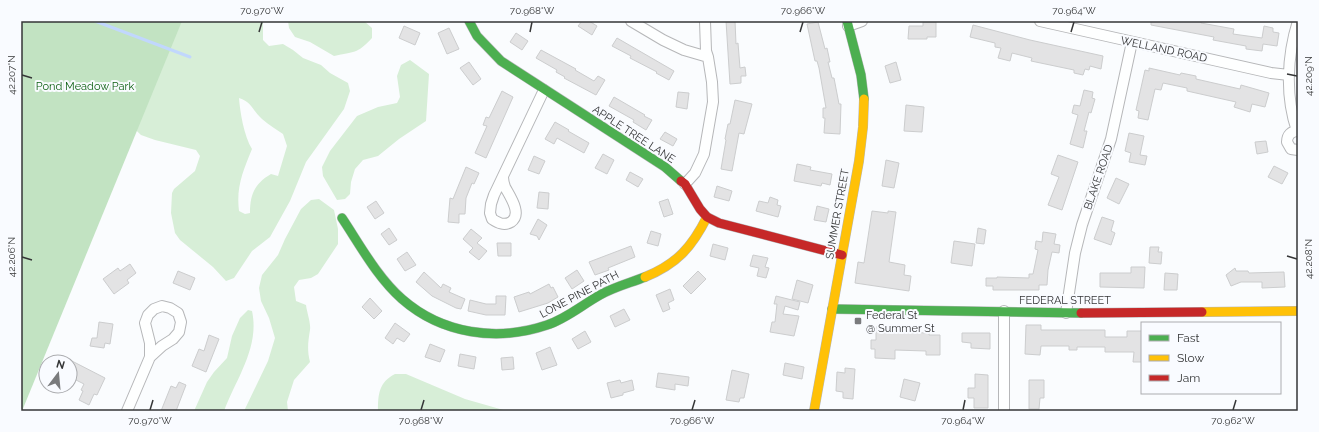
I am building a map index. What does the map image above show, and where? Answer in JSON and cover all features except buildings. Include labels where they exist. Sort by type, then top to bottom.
[{"type":"street","name":"APPLE TREE LANE","points":[[469,21],[477,36],[501,61],[666,167],[685,184],[700,209],[707,217]]},
{"type":"street","points":[[631,21],[662,40],[684,50],[708,57]]},
{"type":"street","points":[[685,184],[695,173],[704,154],[712,102],[712,82],[706,51],[705,21]]},
{"type":"street","points":[[847,24],[862,21]]},
{"type":"street","name":"WELLAND ROAD","points":[[1040,21],[1289,75]]},
{"type":"street","points":[[1298,21],[1293,35],[1289,75],[1292,119],[1297,131],[1289,134],[1287,142],[1291,149],[1298,150]]},
{"type":"street","name":"SUMMER STREET","points":[[814,411],[859,161],[864,112],[862,78],[847,24]]},
{"type":"street","name":"BLAKE ROAD","points":[[1066,313],[1075,253],[1084,218],[1110,139],[1132,42]]},
{"type":"street","points":[[503,177],[544,90]]},
{"type":"street","points":[[707,217],[719,223],[842,256]]},
{"type":"street","name":"LONE PINE PATH","points":[[342,218],[385,281],[401,298],[414,308],[440,323],[460,331],[478,335],[495,336],[520,333],[550,324],[593,298],[618,286],[659,270],[674,262],[695,240],[707,217]]},
{"type":"street","points":[[127,411],[150,357],[150,343],[145,323],[148,315],[154,309],[162,306],[170,308],[178,313],[181,322],[179,332],[173,339],[162,346],[150,357]]},
{"type":"street","name":"FEDERAL STREET","points":[[832,309],[1066,313],[1298,311]]},
{"type":"street","points":[[1004,311],[1004,411]]},
{"type":"green space","points":[[21,21],[263,21],[263,40],[269,46],[283,44],[303,58],[321,65],[330,73],[348,83],[350,91],[344,109],[306,162],[290,201],[270,237],[252,251],[234,278],[226,281],[213,267],[180,240],[175,233],[171,213],[172,193],[174,189],[195,171],[200,156],[196,150],[141,135]],"holes":[[[239,98],[247,102],[262,119],[283,134],[287,146],[278,176],[271,174],[257,186],[252,195],[250,213],[245,214],[239,211],[238,194],[243,172],[252,149],[249,144],[241,117]]]},
{"type":"green space","name":"Pond Meadow Park","points":[[21,21],[182,21],[45,354],[38,354],[38,372],[21,411]]},
{"type":"green space","points":[[288,21],[364,21],[372,28],[372,38],[355,52],[334,56],[310,42],[295,37],[289,28]]},
{"type":"green space","points":[[410,60],[429,74],[426,121],[399,139],[378,156],[363,160],[355,169],[351,182],[350,194],[345,199],[337,200],[323,176],[322,167],[330,151],[357,116],[378,107],[397,103],[400,97],[397,76],[401,65]]},
{"type":"green space","points":[[319,199],[334,210],[338,229],[338,244],[318,274],[311,278],[299,280],[294,287],[296,301],[306,305],[309,318],[310,327],[308,350],[310,362],[294,380],[287,402],[288,411],[244,411],[268,361],[275,338],[269,318],[261,301],[259,288],[262,275],[278,255],[301,209],[311,200]]},
{"type":"green space","points":[[248,310],[252,311],[254,324],[250,350],[224,411],[194,411],[207,382],[227,358],[232,336],[240,318]]},
{"type":"green space","points":[[395,374],[406,374],[465,399],[507,411],[378,411],[380,389],[390,377]]},
{"type":"waterway","points":[[95,21],[190,57]]},
{"type":"traffic: fast","points":[[469,21],[477,36],[501,61],[665,167],[681,181]]},
{"type":"traffic: fast","points":[[847,21],[861,75],[864,99]]},
{"type":"traffic: fast","points":[[342,218],[377,271],[402,299],[418,311],[434,320],[471,332],[509,333],[547,325],[567,316],[605,292],[645,277]]},
{"type":"traffic: fast","points":[[832,309],[1081,313]]},
{"type":"traffic: slow","points":[[814,411],[859,161],[863,127],[864,99]]},
{"type":"traffic: slow","points":[[645,277],[675,260],[689,246],[707,217]]},
{"type":"traffic: slow","points":[[1202,312],[1298,311]]},
{"type":"traffic: jam","points":[[681,181],[685,184],[700,209],[707,217],[719,223],[842,255]]},
{"type":"traffic: jam","points":[[1081,313],[1202,312]]},
{"type":"place","name":"Federal St @ Summer St","points":[[858,321]]}]
